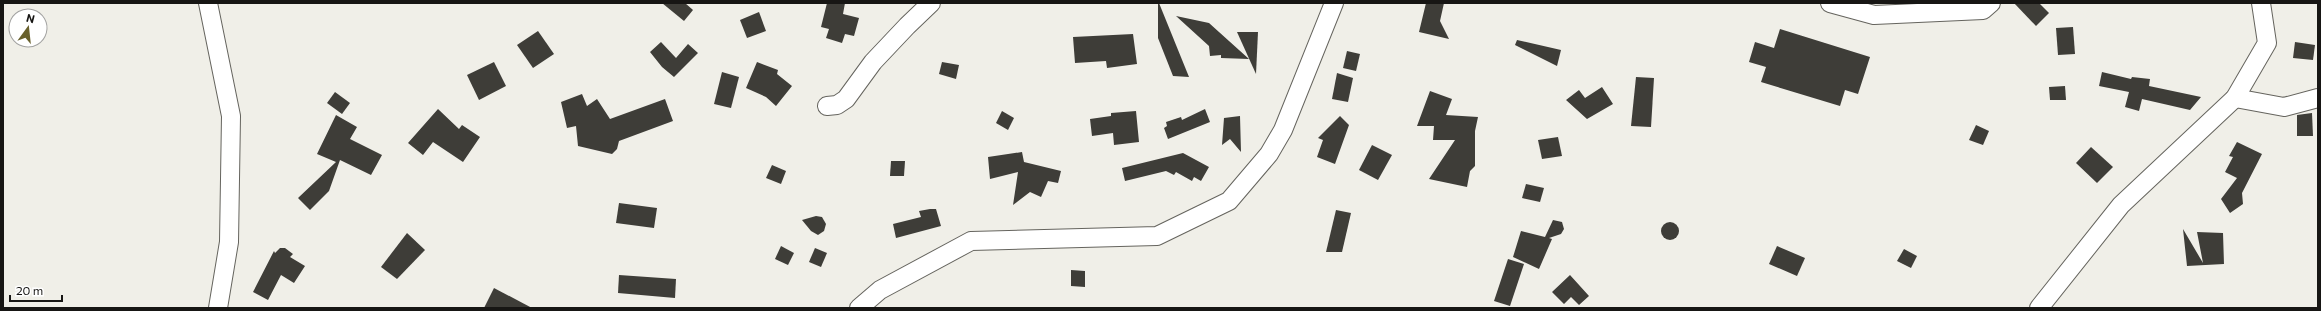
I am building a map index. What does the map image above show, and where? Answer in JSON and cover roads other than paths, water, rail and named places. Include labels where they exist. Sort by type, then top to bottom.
[{"type":"street","points":[[208,3],[231,116],[229,242],[218,308]]},
{"type":"street","points":[[827,106],[837,105],[846,99],[873,62],[906,26],[931,3]]},
{"type":"street","points":[[859,308],[880,290],[971,241],[1157,236],[1229,201],[1269,154],[1284,130],[1334,3]]},
{"type":"street","points":[[1830,3],[1874,15],[1983,10],[1991,3]]},
{"type":"street","points":[[2039,308],[2121,205],[2235,98],[2267,43],[2261,3]]},
{"type":"street","points":[[2235,98],[2284,107],[2318,98]]}]
